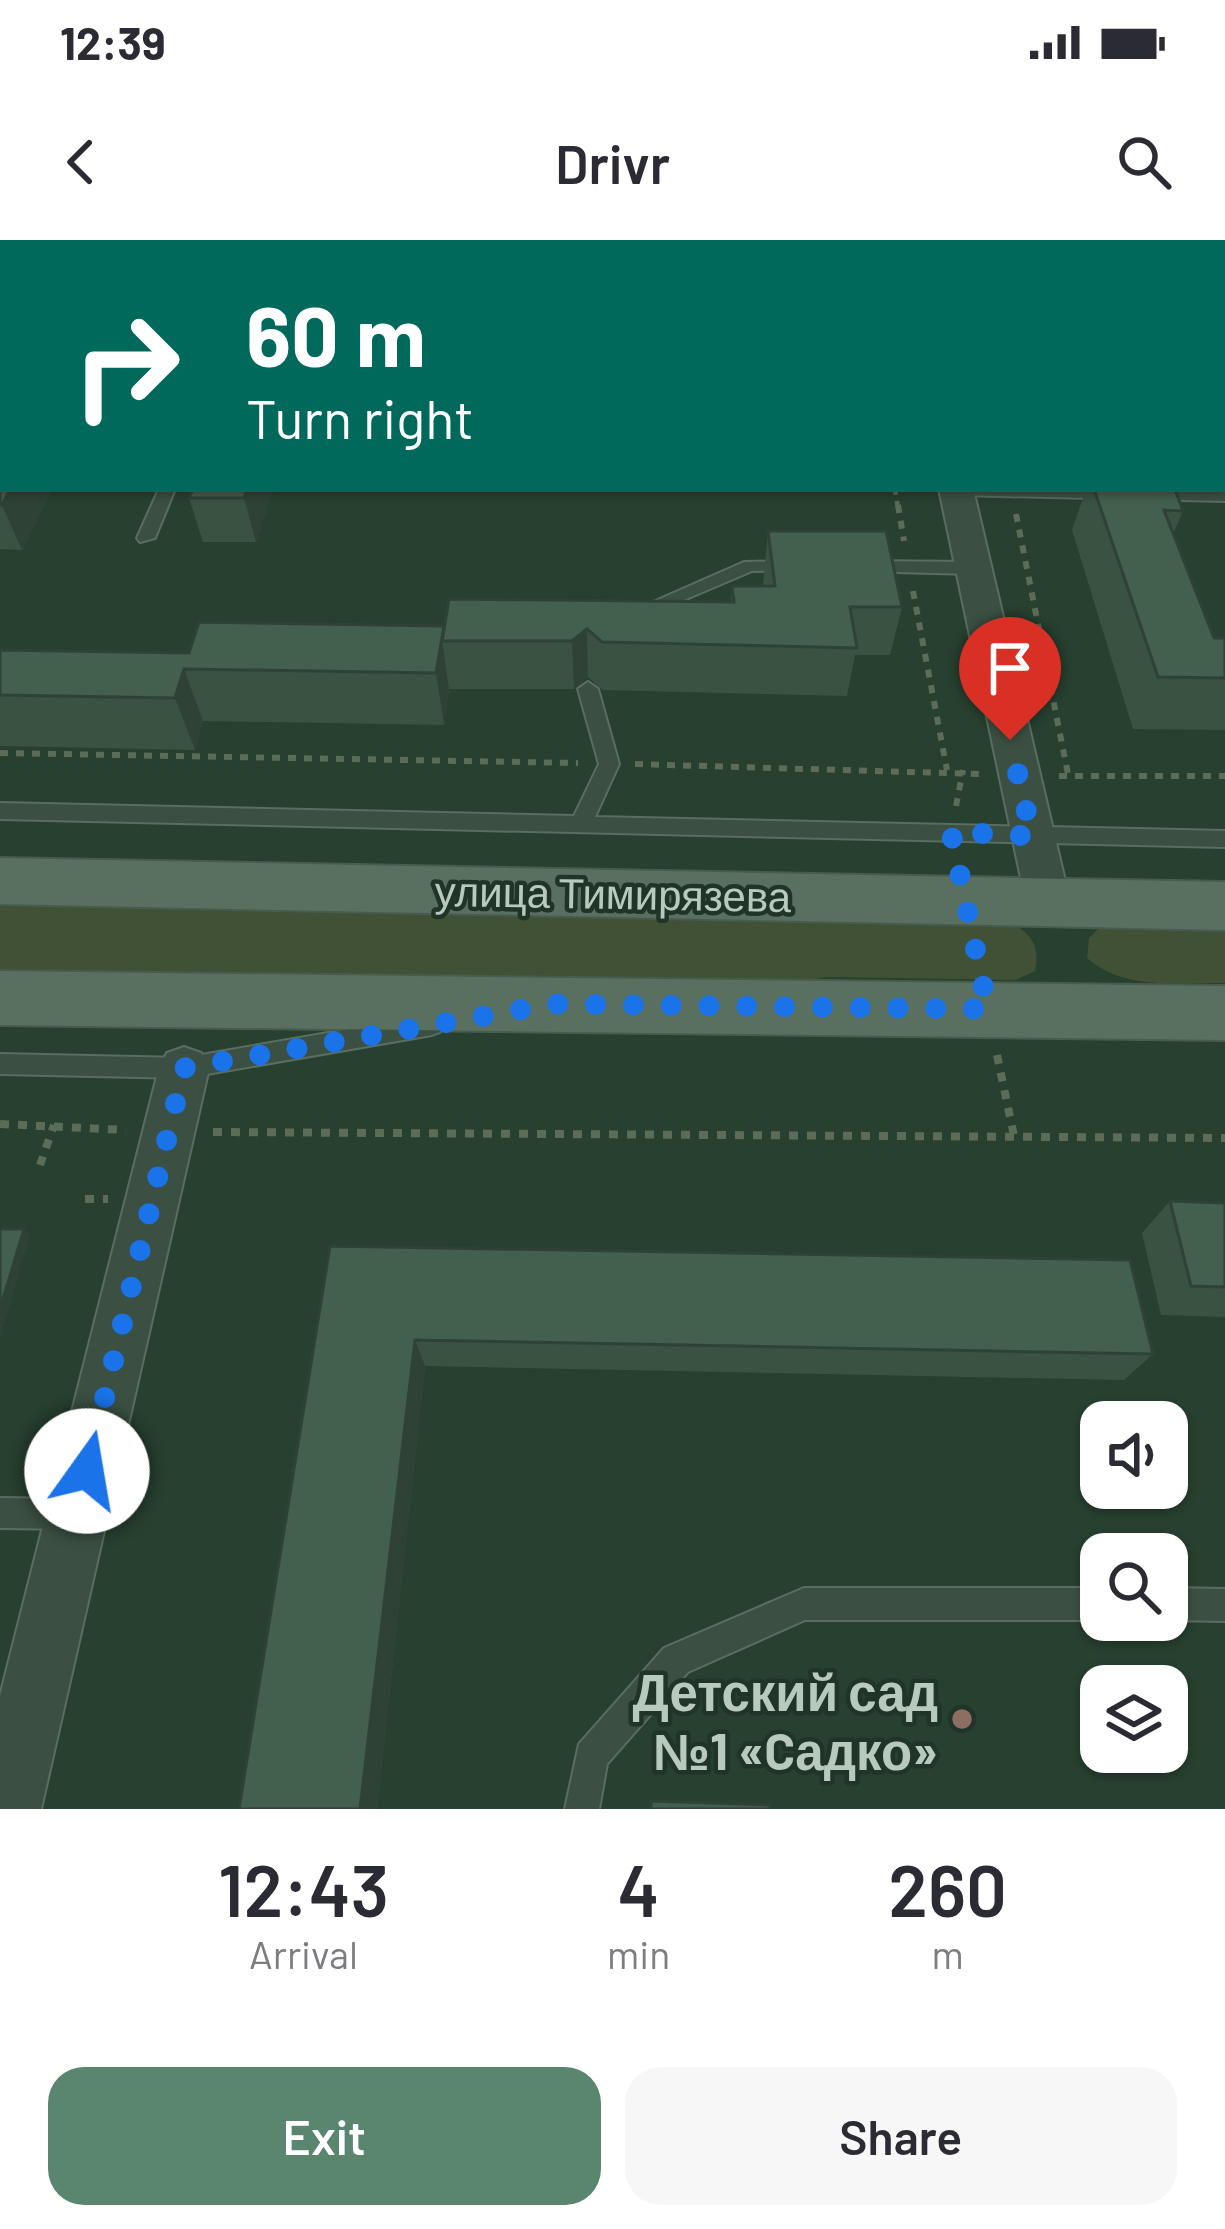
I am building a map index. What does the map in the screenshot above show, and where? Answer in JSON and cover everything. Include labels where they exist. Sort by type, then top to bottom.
[{"type":"main road","name":"улица Тимирязева","points":[[0,880],[1225,906]]},
{"type":"main road","points":[[1048,902],[1078,1010]]},
{"type":"main road","points":[[0,998],[1225,1013]]},
{"type":"street","points":[[956,492],[1048,902]]},
{"type":"street","points":[[6,1809],[184,1068]]},
{"type":"lane","points":[[146,538],[166,492]]},
{"type":"lane","points":[[1011,492],[1225,496]]},
{"type":"lane","points":[[1152,495],[1160,515]]},
{"type":"lane","points":[[610,625],[750,566],[818,566]]},
{"type":"lane","points":[[841,567],[973,568]]},
{"type":"lane","points":[[581,824],[609,764],[588,689]]},
{"type":"lane","points":[[0,811],[1225,839]]},
{"type":"lane","points":[[0,1064],[184,1068],[554,1004]]},
{"type":"lane","points":[[0,1513],[77,1514]]},
{"type":"lane","points":[[583,1809],[591,1756],[676,1660],[804,1604],[1080,1604]]},
{"type":"lane","points":[[1188,1604],[1225,1604]]},
{"type":"path","points":[[896,492],[947,770]]},
{"type":"path","points":[[1011,492],[1068,774]]},
{"type":"path","points":[[951,832],[963,770]]},
{"type":"path","points":[[988,1009],[1014,1136]]},
{"type":"path","points":[[0,1124],[169,1132],[1225,1138]]},
{"type":"path","points":[[40,1165],[54,1125]]},
{"type":"green space","points":[[0,898],[1005,920],[1031,939],[1036,961],[1035,971],[1016,980],[826,977],[777,986],[0,977]]},
{"type":"green space","points":[[1225,922],[1225,983],[1135,980],[1102,969],[1087,958],[1089,938],[1101,926]]},
{"type":"building","points":[[192,492],[246,492],[244,498],[189,498]]},
{"type":"building","points":[[1095,492],[1176,492],[1183,511],[1164,510],[1214,638],[1225,638],[1225,678],[1158,677]]},
{"type":"building","points":[[768,531],[886,531],[902,607],[850,607],[857,648],[602,642],[587,629],[572,641],[442,641],[449,599],[734,602],[732,586],[775,586]]},
{"type":"building","points":[[199,622],[444,626],[436,673],[184,669],[175,698],[0,695],[0,650],[189,653]]},
{"type":"building","points":[[1170,1201],[1225,1203],[1225,1287],[1191,1286]]},
{"type":"building","points":[[0,1229],[24,1229],[0,1309]]},
{"type":"building","points":[[330,1246],[1130,1260],[1153,1354],[415,1340],[360,1809],[239,1809]]},
{"type":"building","points":[[651,1801],[770,1805],[770,1809],[651,1809]]},
{"type":"place","name":"Детский сад №1 «Cадко»","points":[[962,1719]]},
{"type":"route","points":[[87,1471],[184,1068],[554,1004],[988,1009],[951,832],[1032,836],[1010,740]]}]
